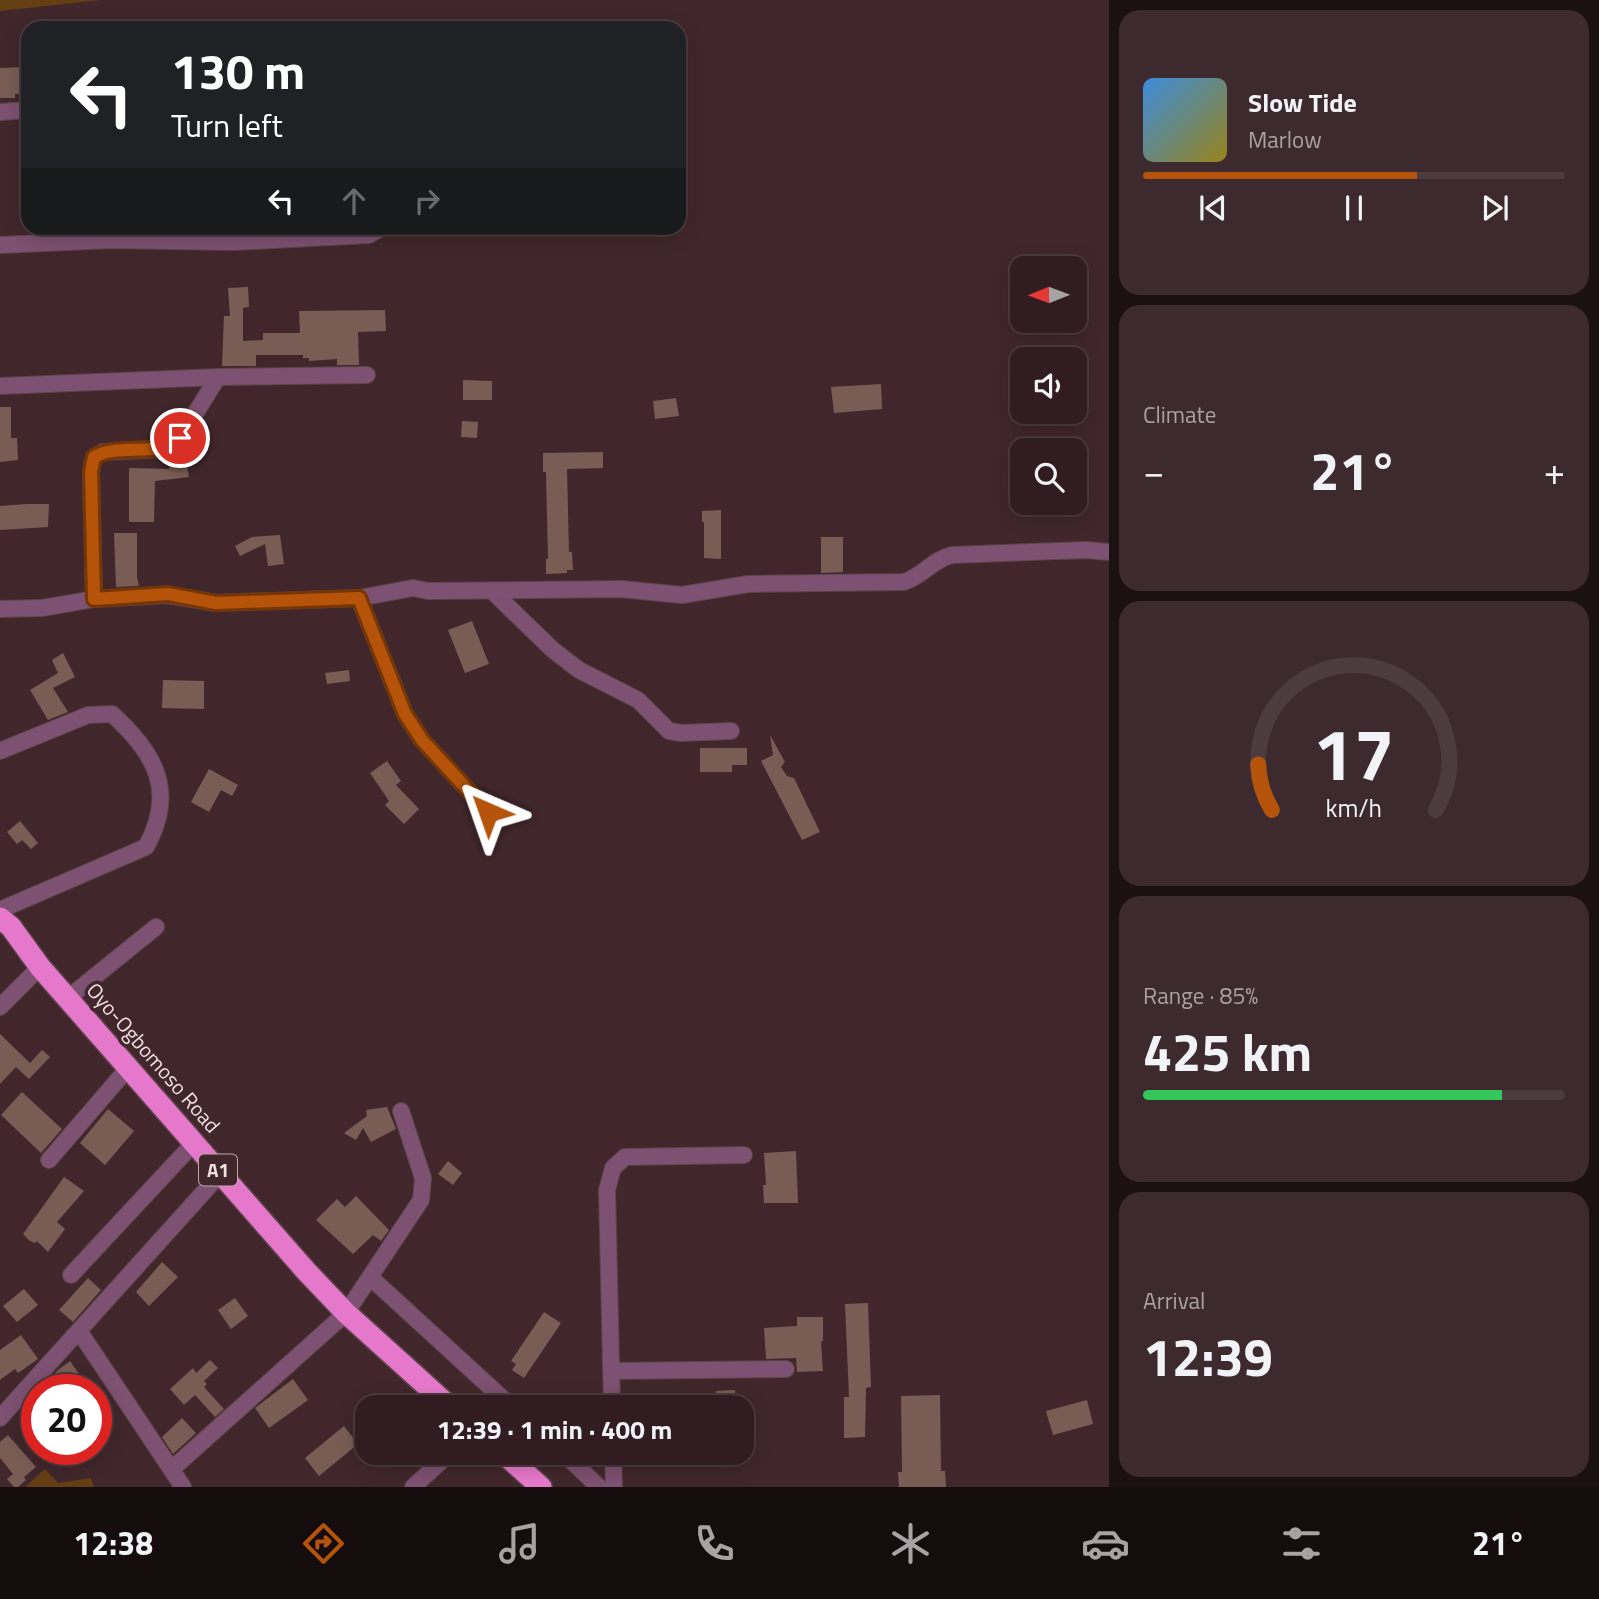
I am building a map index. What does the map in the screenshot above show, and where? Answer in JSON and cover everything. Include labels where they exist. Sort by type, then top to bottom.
[{"type":"highway","name":"Oyo-Ogbomoso Road","points":[[3,922],[220,1173],[346,1313],[437,1395]]},
{"type":"highway","points":[[514,1465],[533,1485]]},
{"type":"street","points":[[0,112],[21,110]]},
{"type":"street","points":[[0,245],[111,240],[233,242],[369,235]]},
{"type":"street","points":[[0,386],[218,377],[367,375]]},
{"type":"street","points":[[94,599],[91,472],[94,457],[103,452],[171,446],[180,438],[218,377]]},
{"type":"street","points":[[0,609],[42,608],[94,599],[168,594],[216,603],[359,598],[414,588],[428,591],[621,589],[682,595],[748,584],[904,582],[919,577],[937,559],[952,555],[1086,550],[1109,552]]},
{"type":"street","points":[[492,591],[553,650],[579,670],[638,701],[669,731],[731,731]]},
{"type":"street","points":[[359,598],[405,714],[422,740],[488,812]]},
{"type":"street","points":[[0,751],[88,715],[112,715],[147,751],[160,779],[154,832],[146,847],[3,922]]},
{"type":"street","points":[[68,998],[156,927]]},
{"type":"street","points":[[0,1007],[40,967]]},
{"type":"street","points":[[49,1160],[128,1068]]},
{"type":"street","points":[[172,1469],[346,1313],[421,1200],[424,1187],[401,1111]]},
{"type":"street","points":[[71,1275],[194,1143]]},
{"type":"street","points":[[612,1395],[607,1190],[614,1168],[625,1157],[744,1154]]},
{"type":"street","points":[[0,1418],[220,1173]]},
{"type":"street","points":[[370,1278],[499,1395]]},
{"type":"street","points":[[79,1331],[183,1487]]},
{"type":"street","points":[[611,1371],[786,1369]]},
{"type":"street","points":[[413,1487],[438,1465]]},
{"type":"street","points":[[576,1465],[599,1487]]},
{"type":"street","points":[[613,1465],[614,1487]]},
{"type":"shaded area","points":[[0,0],[100,0],[0,11]]},
{"type":"shaded area","points":[[45,1469],[58,1483],[91,1478],[94,1487],[25,1487]]},
{"type":"building","points":[[21,67],[21,94],[15,94],[15,98],[0,98],[0,68]]},
{"type":"building","points":[[248,287],[249,307],[243,308],[243,341],[263,340],[263,333],[300,333],[299,311],[385,310],[386,331],[358,332],[359,365],[337,365],[337,359],[309,361],[309,358],[303,358],[303,355],[256,355],[256,366],[222,366],[224,316],[230,316],[228,288]]},
{"type":"building","points":[[463,380],[492,381],[492,400],[463,400]]},
{"type":"building","points":[[881,384],[882,409],[834,413],[831,387]]},
{"type":"building","points":[[676,398],[679,416],[655,419],[653,401]]},
{"type":"building","points":[[0,407],[11,407],[11,438],[17,438],[18,460],[0,462]]},
{"type":"building","points":[[462,421],[478,422],[477,438],[461,437]]},
{"type":"building","points":[[603,452],[603,468],[567,469],[569,552],[572,552],[573,570],[546,574],[546,472],[543,472],[543,453]]},
{"type":"building","points":[[187,465],[189,477],[155,481],[154,522],[129,522],[129,468],[169,469]]},
{"type":"building","points":[[49,504],[48,527],[0,530],[0,506]]},
{"type":"building","points":[[721,510],[721,559],[704,558],[702,511]]},
{"type":"building","points":[[114,533],[137,533],[139,586],[116,587]]},
{"type":"building","points":[[280,535],[284,564],[268,566],[265,544],[240,556],[235,546],[252,537]]},
{"type":"building","points":[[821,537],[843,537],[843,572],[821,573]]},
{"type":"building","points":[[472,621],[489,664],[465,673],[448,630]]},
{"type":"building","points":[[63,653],[75,677],[53,688],[68,712],[48,720],[30,690],[58,673],[52,660]]},
{"type":"building","points":[[349,670],[350,681],[327,684],[325,673]]},
{"type":"building","points":[[163,680],[204,681],[204,709],[162,708]]},
{"type":"building","points":[[770,735],[785,762],[781,767],[787,776],[794,778],[820,832],[802,840],[761,761],[773,755]]},
{"type":"building","points":[[700,748],[747,748],[747,765],[732,765],[732,772],[700,772]]},
{"type":"building","points":[[387,761],[401,781],[396,785],[419,809],[404,824],[385,805],[389,801],[370,773]]},
{"type":"building","points":[[209,769],[238,785],[232,796],[221,790],[209,812],[191,802]]},
{"type":"building","points":[[20,821],[38,843],[31,849],[22,840],[17,844],[7,832]]},
{"type":"building","points":[[0,1034],[30,1063],[42,1050],[50,1057],[29,1079],[16,1067],[0,1084]]},
{"type":"building","points":[[22,1092],[62,1129],[41,1153],[1,1115]]},
{"type":"building","points":[[387,1107],[396,1129],[371,1142],[363,1128],[356,1140],[344,1133],[367,1116],[366,1110]]},
{"type":"building","points":[[108,1109],[134,1131],[105,1165],[80,1143]]},
{"type":"building","points":[[796,1151],[798,1203],[764,1203],[764,1153]]},
{"type":"building","points":[[448,1161],[462,1173],[453,1185],[438,1174]]},
{"type":"building","points":[[64,1177],[84,1191],[57,1222],[65,1229],[48,1252],[37,1241],[30,1241],[23,1234]]},
{"type":"building","points":[[356,1196],[389,1230],[381,1241],[373,1235],[353,1254],[316,1220],[337,1199],[345,1207]]},
{"type":"building","points":[[162,1262],[178,1277],[149,1306],[136,1292]]},
{"type":"building","points":[[88,1278],[101,1290],[73,1322],[59,1310]]},
{"type":"building","points":[[24,1289],[38,1305],[17,1322],[3,1306]]},
{"type":"building","points":[[235,1298],[248,1316],[231,1329],[218,1310]]},
{"type":"building","points":[[868,1303],[871,1387],[866,1388],[865,1437],[844,1438],[844,1397],[849,1397],[845,1304]]},
{"type":"building","points":[[544,1312],[561,1323],[524,1378],[512,1370],[516,1364],[511,1361]]},
{"type":"building","points":[[797,1317],[823,1317],[823,1371],[797,1372],[796,1358],[766,1359],[764,1328],[797,1326]]},
{"type":"building","points":[[21,1335],[38,1359],[18,1373],[15,1369],[0,1380],[0,1350]]},
{"type":"building","points":[[210,1360],[218,1368],[204,1381],[207,1384],[204,1387],[224,1409],[215,1417],[195,1395],[184,1405],[170,1389],[193,1368],[196,1373]]},
{"type":"building","points":[[70,1361],[79,1374],[54,1374]]},
{"type":"building","points":[[293,1379],[308,1400],[269,1428],[255,1408]]},
{"type":"building","points":[[735,1390],[735,1395],[716,1395],[716,1391]]},
{"type":"building","points":[[940,1395],[941,1471],[945,1471],[946,1487],[899,1487],[898,1472],[902,1472],[901,1396]]},
{"type":"building","points":[[1087,1400],[1093,1424],[1053,1435],[1046,1411]]},
{"type":"building","points":[[182,1418],[196,1433],[173,1454],[162,1437]]},
{"type":"building","points":[[344,1426],[355,1440],[355,1446],[319,1476],[305,1458]]},
{"type":"building","points":[[8,1435],[21,1450],[21,1465],[36,1467],[24,1477],[26,1480],[18,1487],[14,1487],[7,1479],[13,1474],[0,1458],[0,1442]]},
{"type":"route","points":[[180,438],[171,446],[160,449],[103,452],[94,457],[91,472],[94,599],[168,594],[216,603],[359,598],[405,714],[422,740],[488,812]]}]
